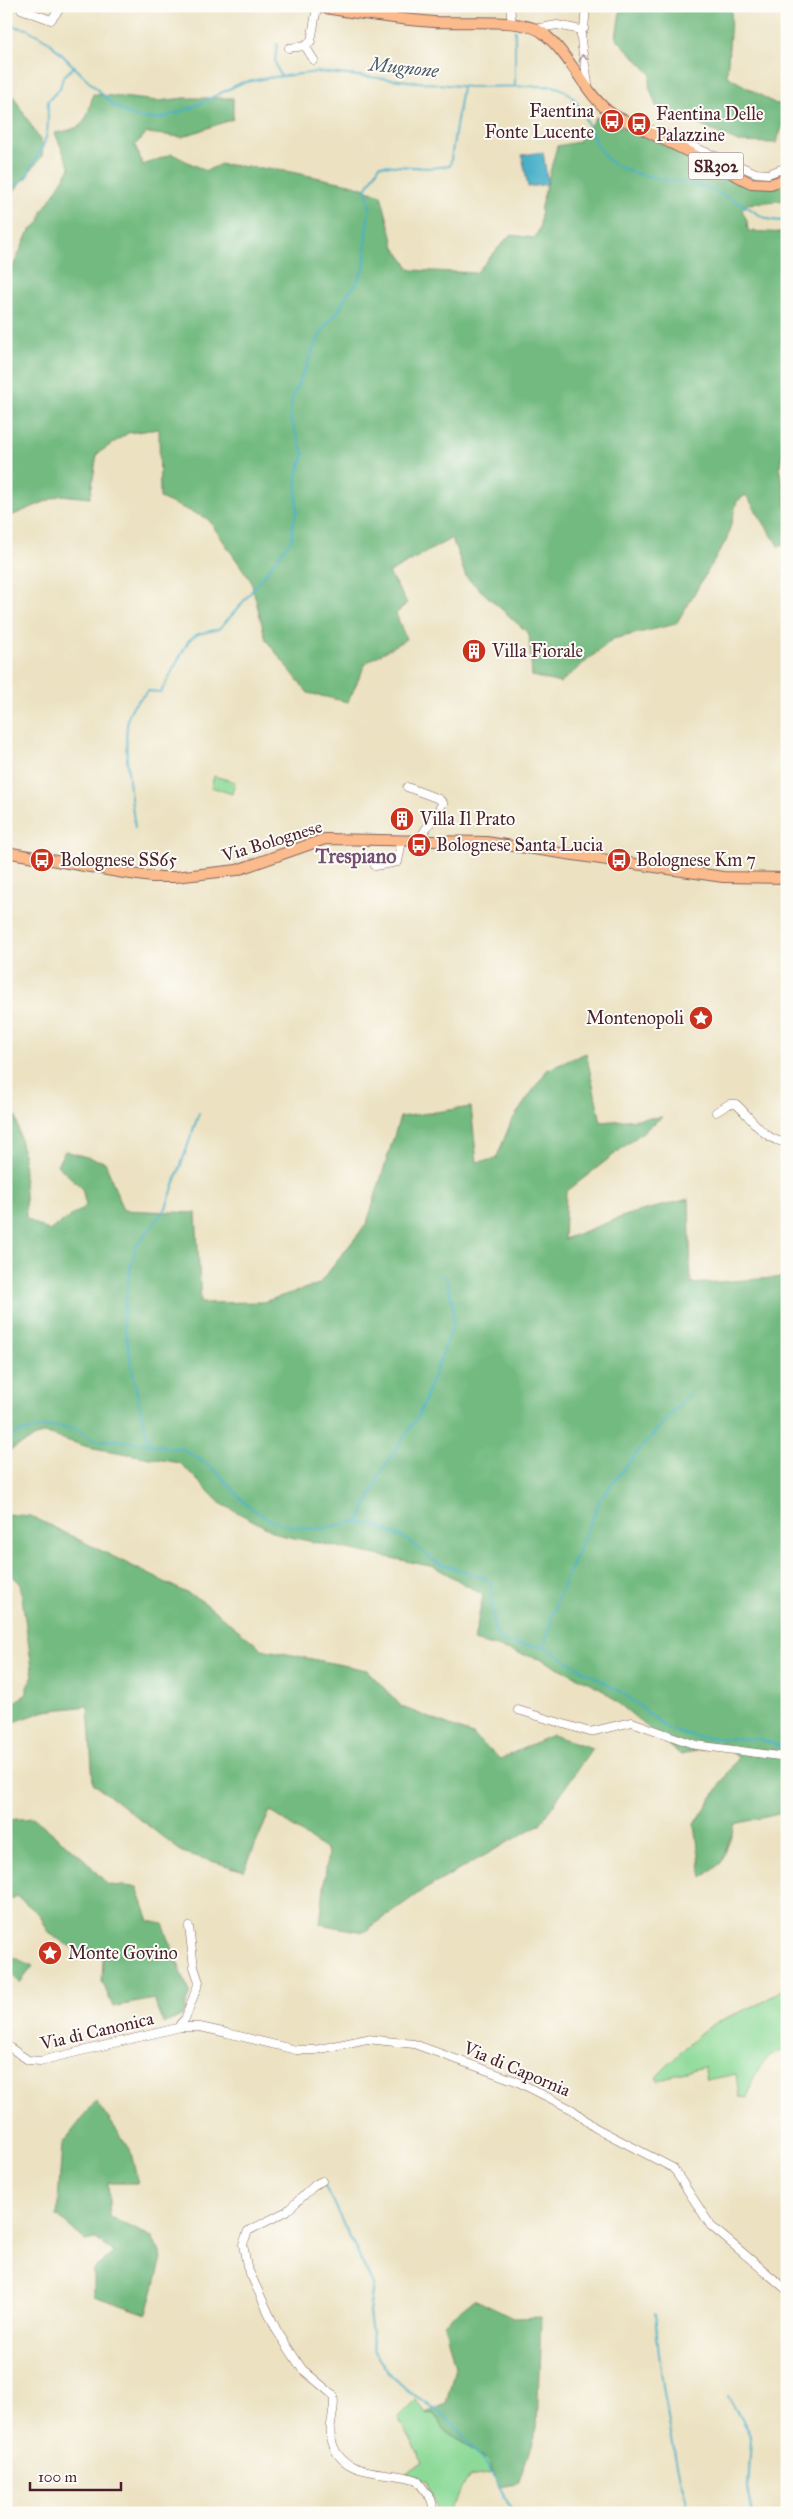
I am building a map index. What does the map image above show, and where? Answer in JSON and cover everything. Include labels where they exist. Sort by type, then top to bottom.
[{"type":"main road","name":"SR302","points":[[315,6],[357,9],[442,23],[512,24],[535,29],[543,33],[564,53],[608,112],[751,183],[770,184],[787,178]]},
{"type":"main road","name":"Via Bolognese","points":[[6,852],[143,876],[175,878],[237,870],[325,839],[418,840],[491,843],[723,877],[787,878]]},
{"type":"street","points":[[21,9],[51,20],[62,6]]},
{"type":"street","points":[[288,48],[305,46],[311,41],[315,6]]},
{"type":"street","points":[[510,6],[512,24]]},
{"type":"street","points":[[586,6],[584,29],[581,30],[580,52],[587,72],[588,86]]},
{"type":"street","points":[[535,29],[557,24],[581,30]]},
{"type":"street","points":[[305,46],[314,60]]},
{"type":"street","points":[[648,133],[653,130],[756,174],[768,174],[787,167]]},
{"type":"street","points":[[407,787],[439,799],[443,803],[418,840]]},
{"type":"street","points":[[375,866],[398,862],[402,840]]},
{"type":"street","points":[[716,1112],[729,1104],[736,1104],[762,1131],[781,1142],[787,1142]]},
{"type":"street","points":[[518,1710],[590,1732],[632,1722],[696,1745],[787,1757]]},
{"type":"street","points":[[181,2027],[180,2024],[185,2019],[199,1982],[194,1967],[189,1927]]},
{"type":"street","name":"Via di Canonica","points":[[6,2045],[28,2060],[40,2061],[181,2027],[200,2028]]},
{"type":"street","name":"Via di Capornia","points":[[200,2028],[296,2050],[315,2050],[367,2039],[414,2044],[516,2081],[573,2110],[594,2127],[673,2168],[711,2226],[787,2290]]},
{"type":"street","points":[[322,2181],[316,2184],[287,2211],[248,2231],[243,2244],[246,2267],[287,2349],[302,2369],[333,2396],[335,2409],[330,2432],[333,2446],[338,2454],[345,2462],[364,2472],[417,2480],[428,2493],[435,2513]]},
{"type":"green space","points":[[621,6],[732,6],[727,76],[776,104],[787,103],[787,126],[783,126],[776,143],[738,142],[656,106],[649,86],[651,74],[616,38]]},
{"type":"green space","points":[[6,84],[43,145],[42,156],[6,201]]},
{"type":"green space","points":[[93,94],[158,101],[185,98],[233,98],[233,119],[182,137],[147,133],[135,145],[143,165],[172,154],[206,171],[221,164],[286,171],[354,185],[381,195],[395,248],[411,270],[476,273],[510,235],[535,238],[540,227],[541,206],[557,146],[578,142],[596,117],[649,138],[747,184],[787,184],[787,200],[747,204],[742,210],[747,221],[748,231],[787,233],[787,427],[780,466],[787,509],[787,542],[779,547],[746,495],[737,501],[727,539],[676,624],[613,639],[560,683],[532,676],[529,634],[466,577],[452,538],[389,573],[407,603],[396,614],[406,639],[366,663],[348,702],[308,693],[266,640],[251,581],[208,519],[160,498],[159,429],[128,433],[97,454],[90,498],[61,495],[6,518],[6,270],[11,271],[28,233],[40,222],[42,212],[70,168],[55,133],[73,129],[83,123]]},
{"type":"green space","points":[[214,776],[235,782],[232,794],[211,787]]},
{"type":"green space","points":[[586,1053],[601,1122],[662,1117],[566,1192],[564,1239],[630,1214],[689,1199],[691,1284],[787,1277],[787,1812],[735,1824],[722,1862],[702,1878],[695,1824],[738,1757],[722,1744],[681,1755],[600,1688],[543,1660],[474,1641],[483,1595],[435,1567],[280,1535],[220,1503],[180,1463],[88,1447],[44,1433],[6,1452],[6,1117],[16,1116],[23,1154],[26,1218],[49,1231],[86,1206],[82,1188],[57,1165],[65,1151],[105,1162],[123,1210],[196,1213],[201,1303],[263,1302],[319,1284],[367,1223],[400,1117],[471,1107],[477,1162],[496,1159],[511,1122],[547,1070]]},
{"type":"green space","points":[[6,1514],[31,1516],[201,1600],[262,1649],[367,1670],[402,1707],[473,1735],[500,1759],[552,1735],[592,1748],[540,1824],[420,1892],[364,1932],[320,1924],[328,1851],[270,1811],[244,1871],[182,1852],[93,1783],[88,1706],[45,1711],[6,1725],[6,1707],[27,1694],[27,1687],[33,1676],[20,1583],[6,1570]]},
{"type":"green space","points":[[34,1818],[84,1859],[108,1885],[137,1887],[149,1921],[163,1924],[190,1995],[183,2015],[164,2024],[154,1999],[113,2007],[102,1981],[103,1957],[77,1951],[49,1933],[39,1914],[17,1896],[6,1902],[6,1820]]},
{"type":"green space","points":[[6,1954],[33,1966],[20,1983],[6,1969]]},
{"type":"green space","points":[[787,1986],[787,2049],[778,2052],[760,2067],[748,2098],[739,2097],[736,2074],[707,2080],[704,2067],[678,2073],[659,2081],[656,2077],[700,2033],[717,2022],[763,2002]]},
{"type":"green space","points":[[96,2101],[130,2149],[138,2183],[108,2183],[110,2217],[152,2237],[162,2258],[147,2314],[94,2296],[94,2269],[114,2252],[96,2239],[86,2241],[57,2216],[62,2144]]},
{"type":"green space","points":[[474,2299],[513,2318],[541,2317],[537,2428],[518,2484],[498,2487],[489,2462],[445,2430],[434,2414],[426,2413],[446,2404],[455,2367],[444,2323]]},
{"type":"green space","points":[[416,2400],[426,2413],[434,2414],[445,2430],[489,2462],[494,2473],[469,2477],[446,2513],[439,2513],[426,2480],[406,2473],[423,2463],[398,2418]]},
{"type":"water","points":[[543,152],[548,184],[528,187],[522,155]]},
{"type":"waterway","name":"Mugnone","points":[[6,25],[27,29],[48,41],[114,106],[138,118],[158,119],[189,109],[241,83],[318,72],[469,87],[553,86],[564,90],[573,97],[584,116],[598,148],[614,164],[637,174],[703,187],[738,202],[766,218],[779,221],[787,220]]},
{"type":"waterway","points":[[515,30],[515,86]]},
{"type":"waterway","points":[[277,44],[275,62],[280,75]]},
{"type":"waterway","points":[[6,191],[27,178],[46,138],[48,101],[60,88],[63,77],[75,66]]},
{"type":"waterway","points":[[135,828],[126,748],[128,718],[132,708],[148,691],[161,692],[189,640],[198,634],[219,629],[240,606],[292,539],[292,528],[297,511],[297,475],[304,454],[290,418],[292,399],[316,343],[326,325],[337,313],[348,293],[355,286],[365,265],[366,232],[370,207],[366,189],[380,165],[429,168],[450,166],[462,87]]},
{"type":"waterway","points":[[150,1445],[141,1413],[123,1320],[129,1275],[136,1246],[166,1208],[199,1113]]},
{"type":"waterway","points":[[359,1523],[381,1472],[419,1415],[453,1325],[453,1304],[445,1274]]},
{"type":"waterway","points":[[544,1646],[558,1597],[601,1498],[634,1456],[689,1394]]},
{"type":"waterway","points":[[6,1440],[17,1433],[51,1426],[77,1429],[96,1441],[117,1440],[183,1449],[215,1470],[247,1505],[266,1518],[292,1527],[319,1529],[352,1522],[375,1525],[406,1539],[436,1562],[485,1578],[491,1582],[494,1627],[497,1636],[507,1643],[544,1647],[627,1696],[668,1729],[703,1738],[759,1739],[787,1748]]},
{"type":"waterway","points":[[783,2051],[787,2050]]},
{"type":"waterway","points":[[324,2184],[373,2285],[369,2313],[374,2349],[379,2359],[392,2376],[406,2389],[452,2422],[493,2474],[513,2513]]},
{"type":"waterway","points":[[655,2314],[669,2424],[677,2467],[689,2513]]},
{"type":"waterway","points":[[728,2396],[751,2437],[748,2490],[753,2513]]},
{"type":"place","name":"Faentina Fonte Lucente","points":[[612,121]]},
{"type":"place","name":"Faentina Delle Palazzine","points":[[639,124]]},
{"type":"place","name":"Villa Fiorale","points":[[474,651]]},
{"type":"place","name":"Villa Il Prato","points":[[402,819]]},
{"type":"place","name":"Bolognese Santa Lucia","points":[[419,845]]},
{"type":"place","name":"Bolognese SS65","points":[[42,860]]},
{"type":"place","name":"Bolognese Km 7","points":[[619,860]]},
{"type":"place","name":"Montenopoli","points":[[701,1018]]},
{"type":"place","name":"Monte Govino","points":[[50,1953]]},
{"type":"district","name":"Trespiano","points":[[356,856]]}]
